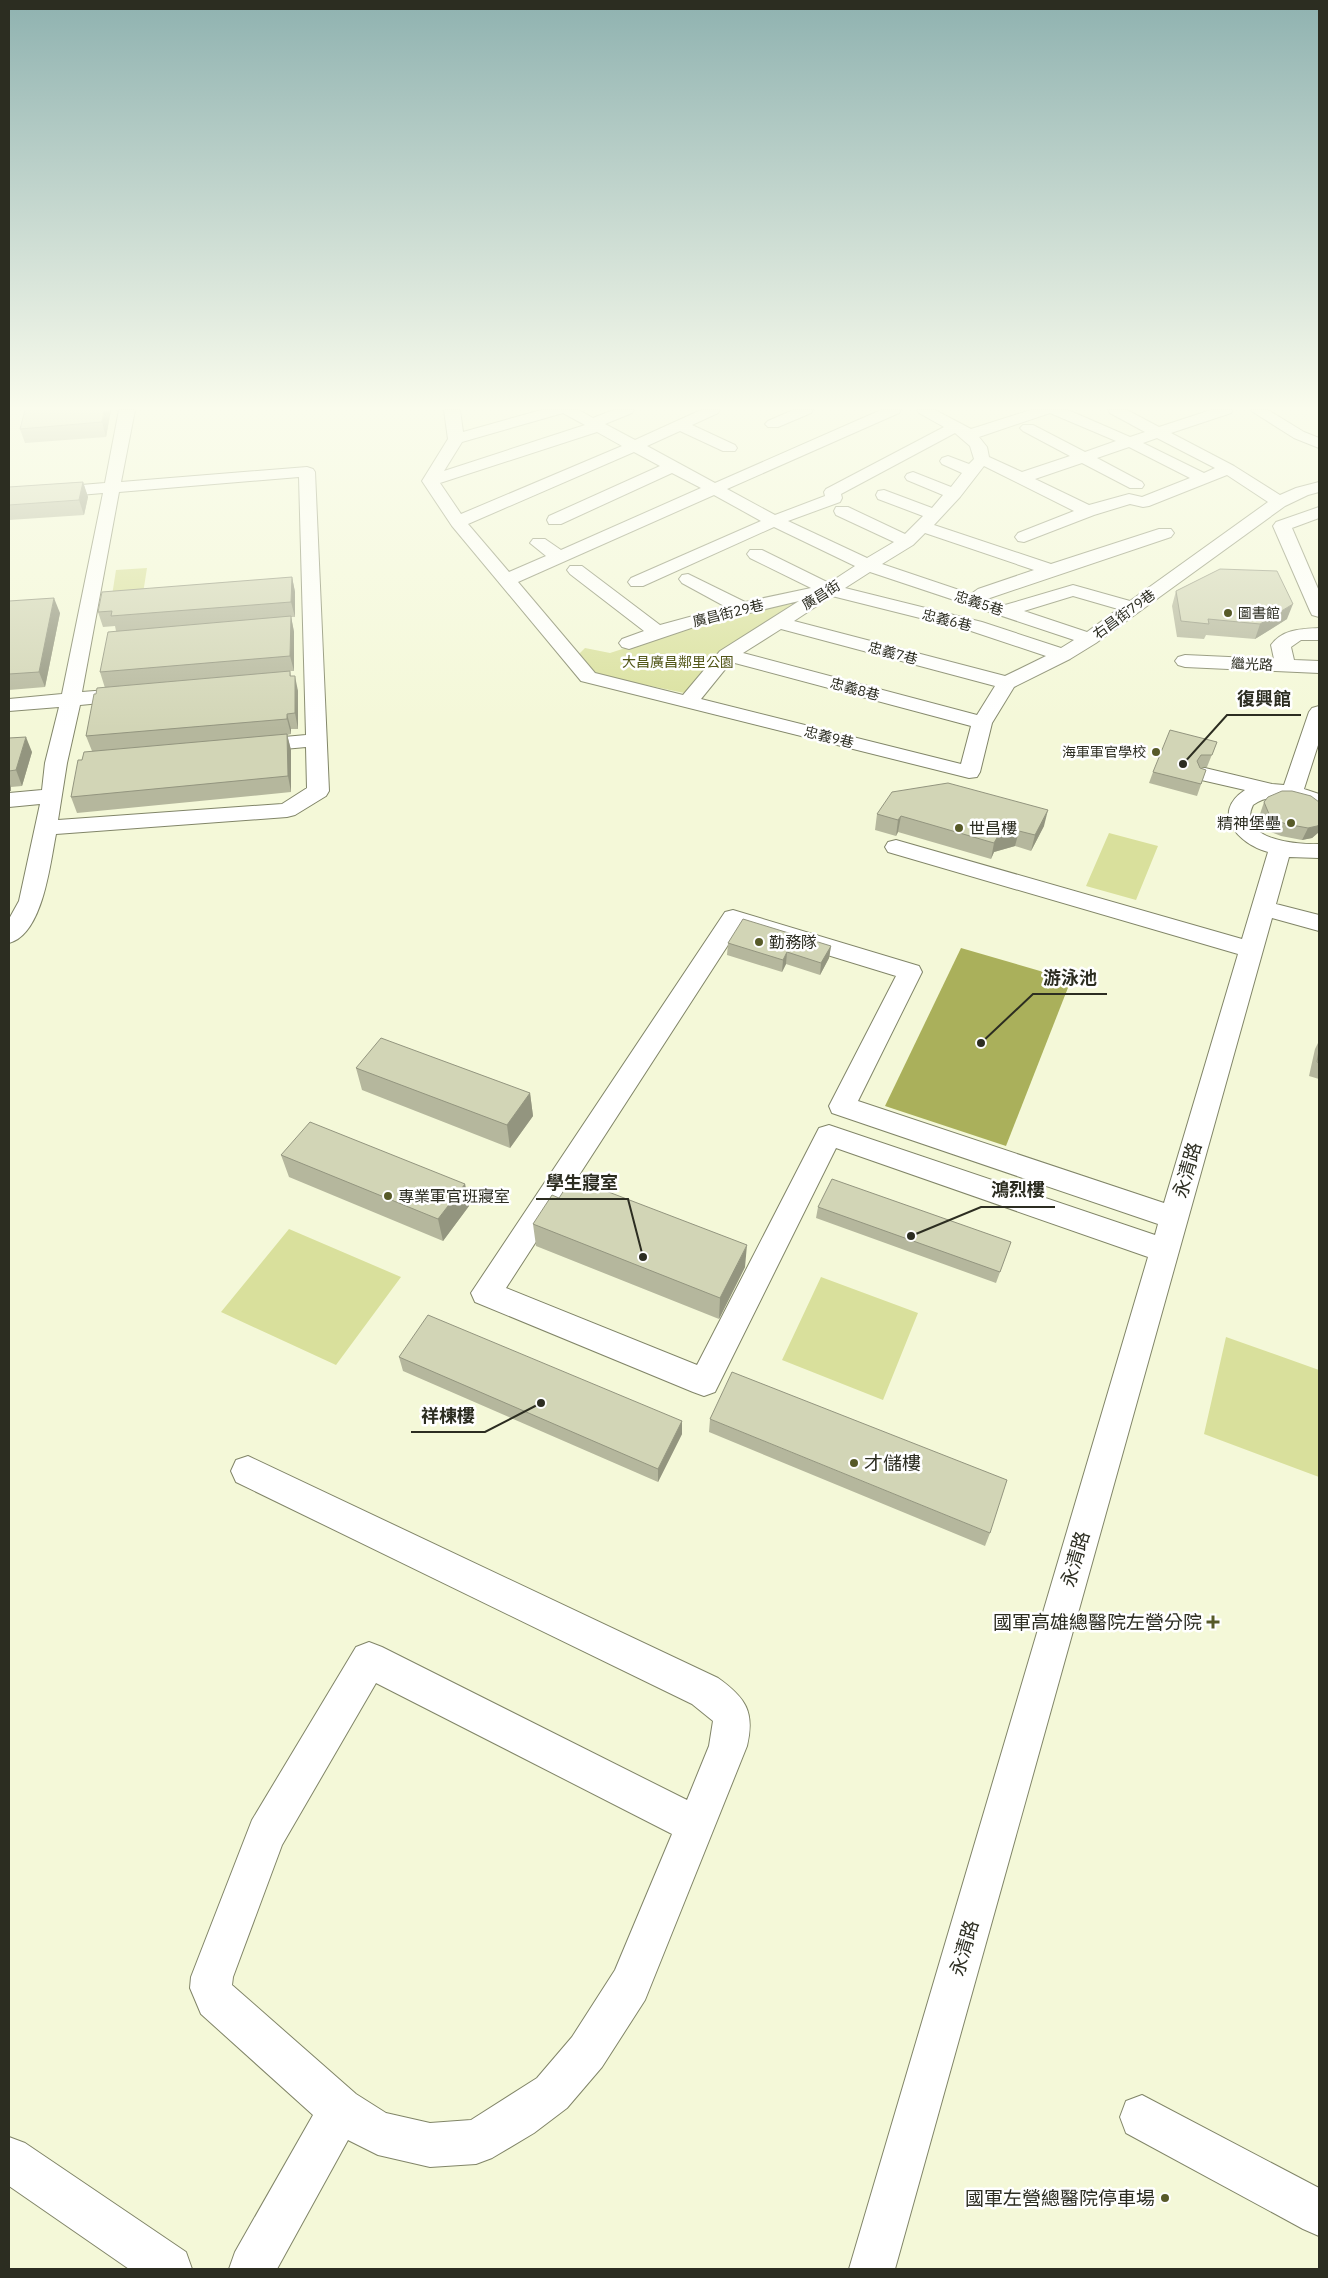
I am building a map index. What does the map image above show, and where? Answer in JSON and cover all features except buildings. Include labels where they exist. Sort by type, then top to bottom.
[{"type":"street","points":[[9,936],[14,931],[31,901],[52,796],[66,762],[71,699],[91,641],[108,516]]},
{"type":"street","points":[[45,828],[286,810],[318,791],[317,740],[305,678],[313,623],[309,516]]},
{"type":"street","name":"忠義9巷","points":[[454,516],[588,677],[969,772],[982,723]]},
{"type":"street","points":[[458,522],[471,516]]},
{"type":"street","points":[[555,520],[563,516]]},
{"type":"street","points":[[506,580],[666,516]]},
{"type":"street","name":"忠義5巷","points":[[766,516],[869,566],[1089,639]]},
{"type":"street","points":[[637,582],[786,516]]},
{"type":"street","points":[[853,516],[907,541]]},
{"type":"street","points":[[921,516],[1051,570]]},
{"type":"street","name":"廣昌街","points":[[688,702],[727,655],[907,541],[933,516]]},
{"type":"street","name":"右昌街79巷","points":[[1007,683],[1063,655],[1089,639],[1259,516]]},
{"type":"street","points":[[1308,516],[1282,526],[1319,611]]},
{"type":"street","points":[[1024,537],[1087,517]]},
{"type":"street","points":[[972,600],[984,593],[1165,533]]},
{"type":"street","points":[[1112,534],[1128,544]]},
{"type":"street","points":[[539,543],[560,558]]},
{"type":"street","points":[[756,554],[829,590]]},
{"type":"street","points":[[576,570],[656,631]]},
{"type":"street","points":[[688,580],[742,608]]},
{"type":"street","name":"廣昌街29巷","points":[[629,643],[656,631],[742,608],[829,590]]},
{"type":"street","name":"忠義6巷","points":[[829,590],[975,626],[1063,655]]},
{"type":"street","points":[[1006,611],[1072,590],[1133,608]]},
{"type":"street","name":"忠義7巷","points":[[778,622],[1007,683]]},
{"type":"street","points":[[294,625],[313,623]]},
{"type":"street","points":[[1285,665],[1281,645],[1296,635],[1319,634]]},
{"type":"street","name":"忠義8巷","points":[[727,655],[982,723]]},
{"type":"street","name":"繼光路","points":[[1185,661],[1319,667]]},
{"type":"street","points":[[982,723],[1007,683]]},
{"type":"street","points":[[9,705],[149,692]]},
{"type":"street","points":[[1283,792],[1319,712]]},
{"type":"street","points":[[230,748],[317,740]]},
{"type":"street","points":[[1205,774],[1319,802]]},
{"type":"street","points":[[1283,792],[1260,793],[1248,798],[1241,805],[1239,814],[1242,824],[1250,834],[1264,843],[1280,849],[1295,852],[1319,852]]},
{"type":"street","points":[[9,800],[52,796]]},
{"type":"street","points":[[896,847],[1251,950]]},
{"type":"street","name":"永清路","points":[[872,2269],[1280,849]]},
{"type":"street","points":[[1263,908],[1319,923]]},
{"type":"street","points":[[733,918],[910,972],[842,1106],[1168,1234],[830,1135],[704,1382],[486,1293],[733,918]]},
{"type":"street","points":[[248,1471],[705,1690],[725,1704],[731,1714],[734,1725],[696,1825],[630,1985],[587,2052],[552,2093],[518,2118],[476,2142],[430,2144],[378,2133],[340,2110],[216,1999],[211,1988],[212,1978],[266,1834],[369,1660],[696,1825]]},
{"type":"street","points":[[252,2269],[340,2110]]},
{"type":"street","points":[[1142,2116],[1319,2213]]},
{"type":"street","points":[[9,2159],[169,2269]]},
{"type":"green space","points":[[147,568],[142,600],[111,602],[116,570]]},
{"type":"green space","name":"大昌廣昌鄰里公園","points":[[814,596],[689,694],[593,674],[577,656],[585,648],[610,653],[736,612]]},
{"type":"green space","points":[[1109,833],[1158,846],[1136,900],[1086,886]]},
{"type":"green space","points":[[289,1229],[401,1277],[336,1365],[221,1312]]},
{"type":"green space","points":[[821,1277],[918,1313],[883,1400],[782,1360]]},
{"type":"green space","points":[[1226,1337],[1319,1370],[1319,1477],[1204,1434]]},
{"type":"shaded area","points":[[961,948],[1071,980],[1006,1146],[885,1106]]},
{"type":"place","name":"圖書館","points":[[1228,613]]},
{"type":"place","name":"海軍軍官學校","points":[[1156,752]]},
{"type":"place","name":"復興館","points":[[1183,764]]},
{"type":"place","name":"精神堡壘","points":[[1291,823]]},
{"type":"place","name":"世昌樓","points":[[959,828]]},
{"type":"place","name":"勤務隊","points":[[759,942]]},
{"type":"place","name":"游泳池","points":[[981,1043]]},
{"type":"place","name":"專業軍官班寢室","points":[[388,1196]]},
{"type":"place","name":"鴻烈樓","points":[[911,1236]]},
{"type":"place","name":"學生寢室","points":[[643,1257]]},
{"type":"place","name":"祥棟樓","points":[[541,1403]]},
{"type":"place","name":"才儲樓","points":[[854,1463]]},
{"type":"place","name":"國軍高雄總醫院左營分院","points":[[1213,1622]]},
{"type":"place","name":"國軍左營總醫院停車場","points":[[1165,2198]]}]
